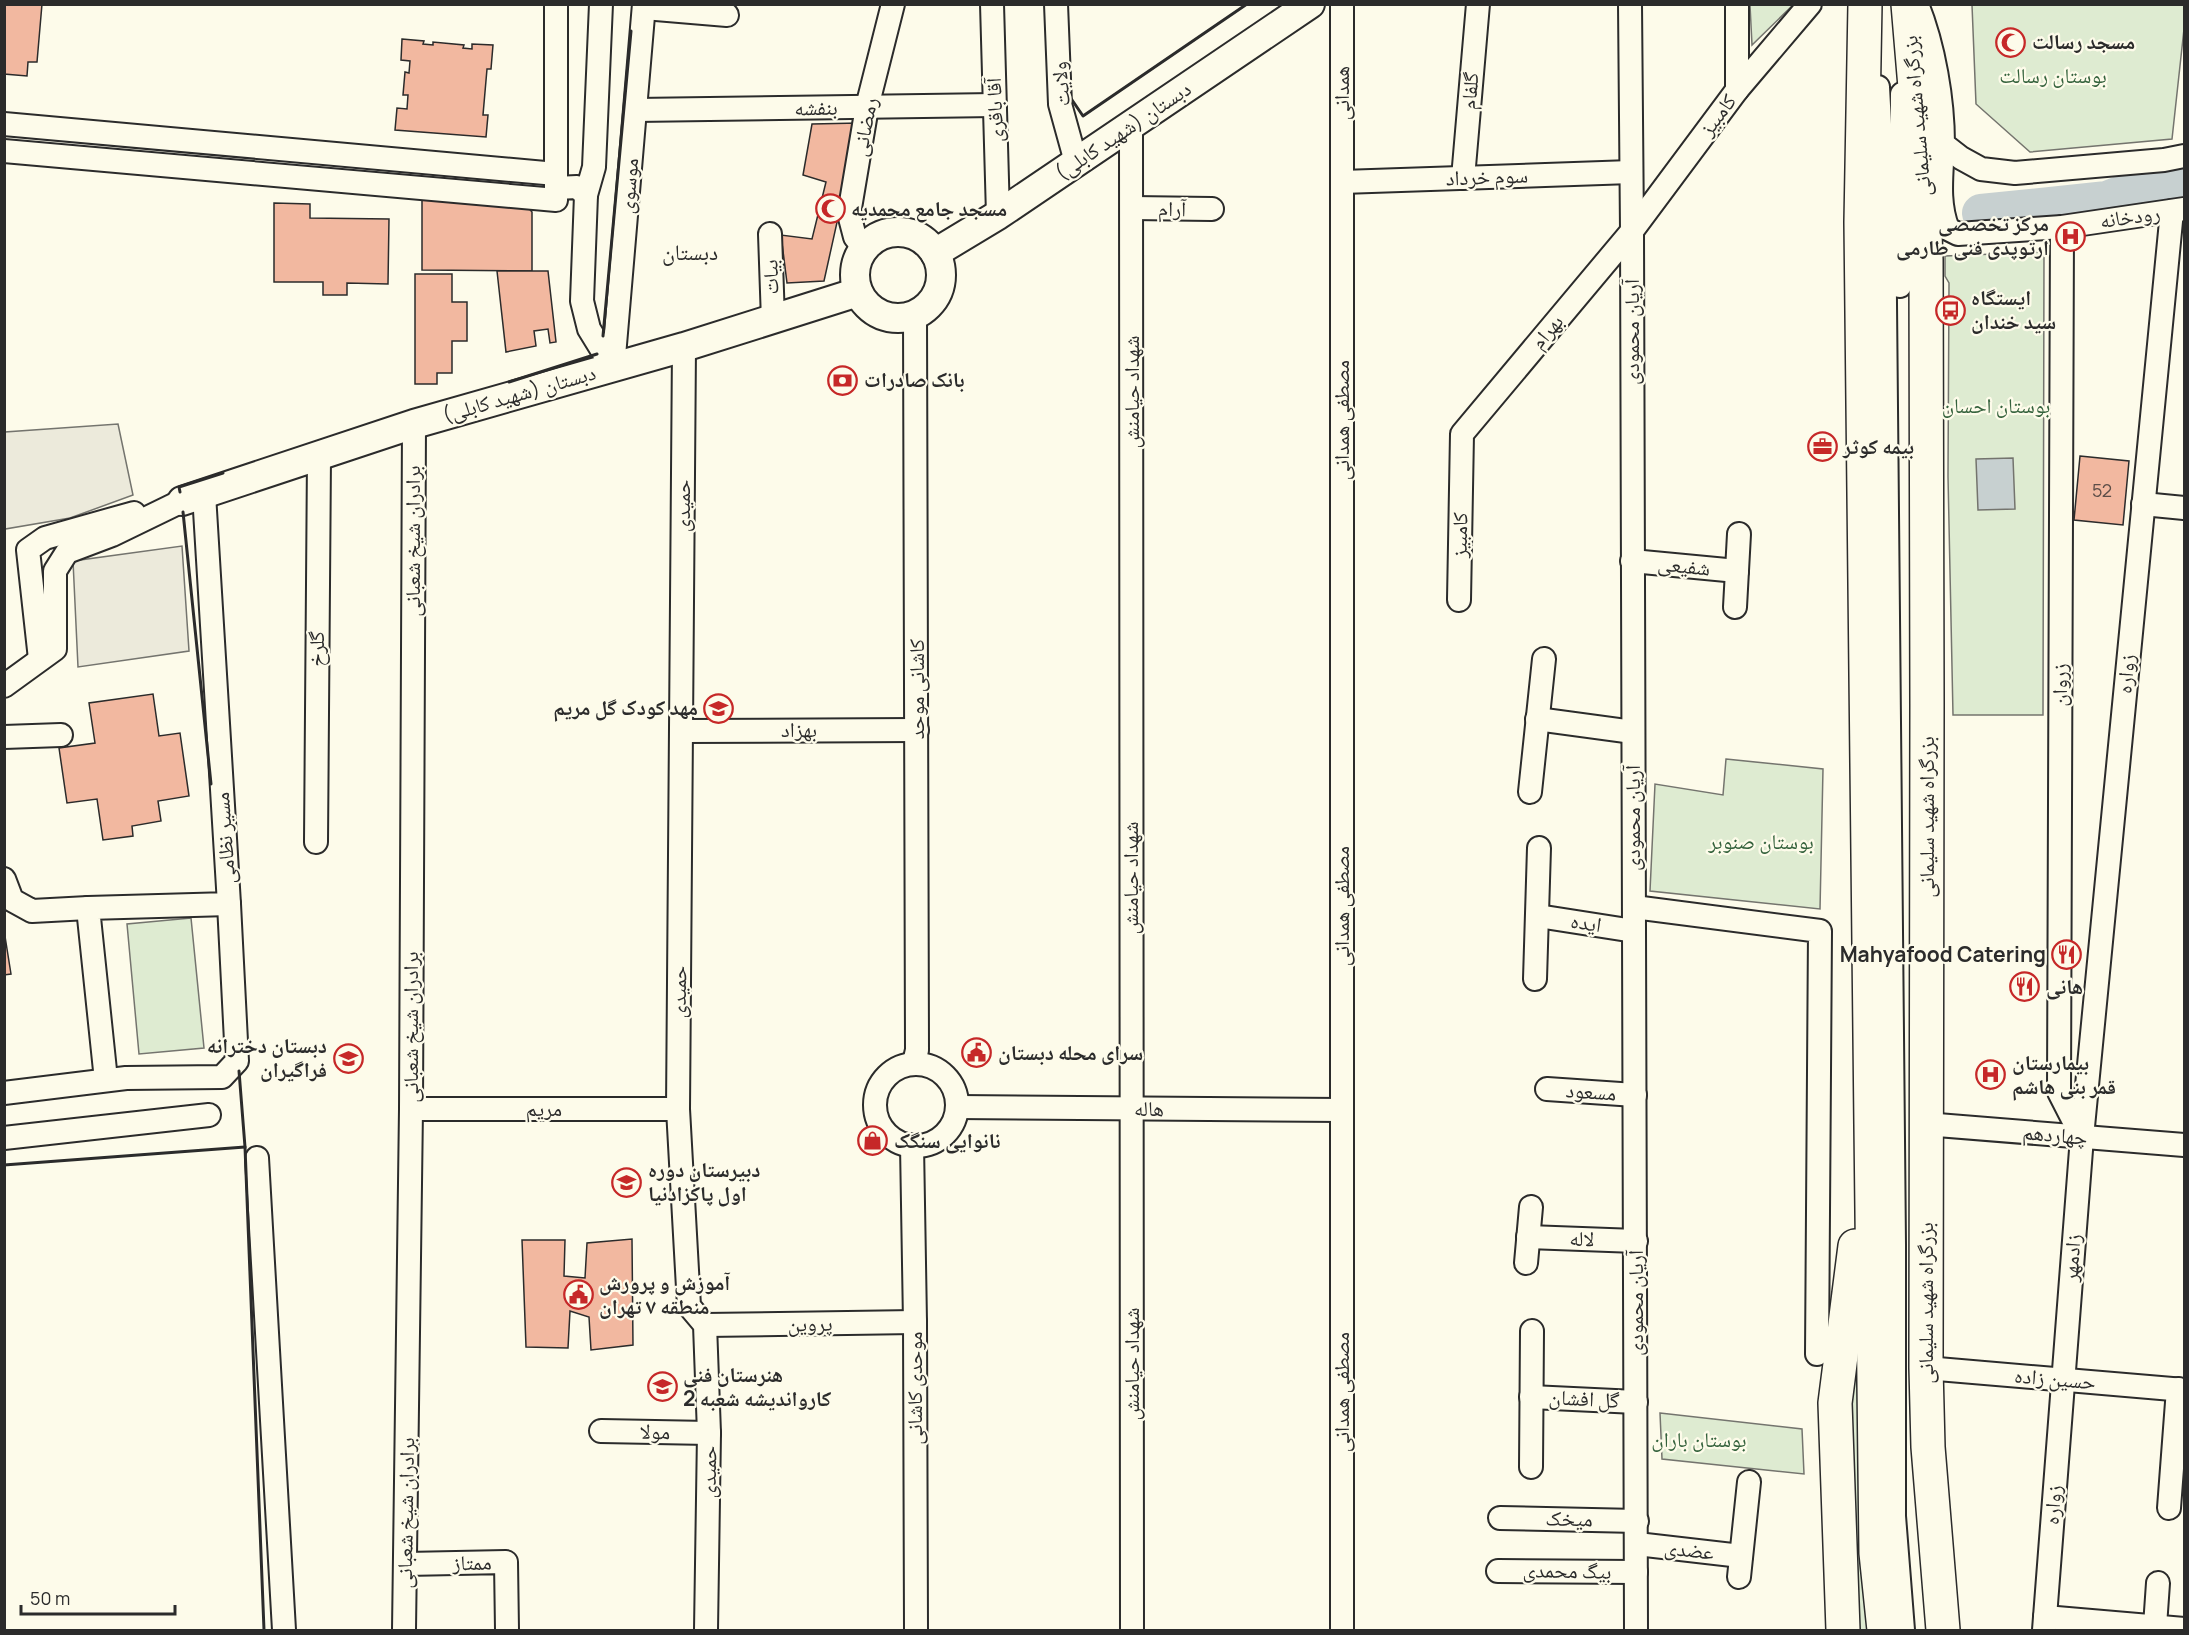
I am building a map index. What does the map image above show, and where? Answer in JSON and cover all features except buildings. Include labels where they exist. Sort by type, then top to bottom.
[{"type":"highway","points":[[1865,4],[1861,222],[1876,1553],[1884,1630]]},
{"type":"highway","name":"بزرگراه شهید سلیمانی","points":[[1906,4],[1923,182],[1926,260],[1928,704],[1926,1368],[1928,1447],[1942,1630]]},
{"type":"highway","points":[[1843,1630],[1835,1403],[1871,1125]]},
{"type":"highway","points":[[1825,1630],[1838,1464]]},
{"type":"main road","name":"دبستان (شهید کابلی)","points":[[935,253],[998,215],[1310,4]]},
{"type":"main road","points":[[904,232],[919,238],[935,253],[940,269],[938,290],[932,303],[915,315],[896,317],[880,313],[868,305],[858,292],[854,277],[855,266],[864,248],[880,236],[904,232]]},
{"type":"main road","name":"دبستان (شهید کابلی)","points":[[193,498],[414,424],[684,347],[858,292]]},
{"type":"street","points":[[556,4],[556,187]]},
{"type":"street","points":[[601,4],[594,167],[586,195],[582,301],[589,329],[613,368]]},
{"type":"street","name":"رمضانی","points":[[864,248],[855,237],[849,214],[867,107],[893,4]]},
{"type":"street","name":"آقا باقری","points":[[992,4],[998,215]]},
{"type":"street","name":"ولایت","points":[[1056,4],[1060,104],[1076,162]]},
{"type":"street","name":"همدانی","points":[[1342,4],[1342,182]]},
{"type":"street","name":"گلفام","points":[[1463,178],[1478,4]]},
{"type":"street","name":"آریان محمودی","points":[[1630,4],[1636,1630]]},
{"type":"street","points":[[1737,4],[1737,90]]},
{"type":"street","name":"کامبیز","points":[[1632,231],[1737,90],[1810,4]]},
{"type":"street","points":[[1877,4],[1878,88],[1884,199],[1894,1255],[1894,1516],[1903,1630]]},
{"type":"street","points":[[1906,4],[1901,148],[1899,398],[1905,1017],[1904,1449],[1908,1580],[1915,1630]]},
{"type":"street","name":"رودخانه","points":[[1917,4],[1926,27],[1943,122],[1941,200],[1943,216],[1948,229],[1958,234],[1968,235],[2062,227],[2178,210]]},
{"type":"street","points":[[644,6],[727,15]]},
{"type":"street","name":"موسوی","points":[[613,368],[644,6]]},
{"type":"street","name":"بنفشه","points":[[636,110],[995,105]]},
{"type":"street","points":[[4,124],[366,157],[556,187]]},
{"type":"street","name":"شهداد حیامنش","points":[[1131,126],[1132,1630]]},
{"type":"street","points":[[1943,144],[1960,158],[1982,169],[2015,174],[2184,156]]},
{"type":"street","points":[[4,150],[365,183],[577,186],[586,195]]},
{"type":"street","points":[[365,183],[366,157]]},
{"type":"street","name":"سوم خرداد","points":[[1342,182],[1631,172]]},
{"type":"street","name":"مصطفی همدانی","points":[[1342,182],[1342,1630]]},
{"type":"street","name":"آرام","points":[[1132,208],[1212,209]]},
{"type":"street","name":"زواره","points":[[2082,1137],[2143,504],[2178,210]]},
{"type":"street","name":"زروان","points":[[2062,227],[2059,1092],[2082,1137]]},
{"type":"street","name":"بهرام","points":[[1462,434],[1632,231]]},
{"type":"street","name":"بیات","points":[[770,234],[773,320]]},
{"type":"street","name":"کاشانی موحد","points":[[914,1063],[917,1050],[915,315]]},
{"type":"street","name":"حمیدی","points":[[684,347],[678,1109],[689,1306],[705,1325],[709,1433],[706,1630]]},
{"type":"street","name":"برادران شیخ شعبانی","points":[[404,1630],[411,1109],[414,424]]},
{"type":"street","name":"کامبیز","points":[[1459,600],[1462,434]]},
{"type":"street","name":"گلرخ","points":[[316,842],[319,456]]},
{"type":"street","points":[[4,686],[55,649],[55,571],[67,552],[112,535],[193,498]]},
{"type":"street","points":[[40,659],[28,549],[45,538],[193,498]]},
{"type":"street","name":"مسیر نظامی","points":[[4,879],[12,900],[32,911],[229,904],[193,498]]},
{"type":"street","points":[[2143,504],[2184,508]]},
{"type":"street","points":[[1735,607],[1739,534]]},
{"type":"street","name":"شفیعی","points":[[1632,561],[1737,571]]},
{"type":"street","points":[[1530,792],[1544,659]]},
{"type":"street","points":[[1537,719],[1633,732]]},
{"type":"street","name":"بهزاد","points":[[681,731],[917,730]]},
{"type":"street","points":[[4,737],[61,735]]},
{"type":"street","points":[[1535,979],[1539,848]]},
{"type":"street","points":[[4,1093],[126,1078],[222,1077],[237,1061],[229,904]]},
{"type":"street","points":[[1634,907],[1820,931],[1817,1354]]},
{"type":"street","points":[[88,908],[106,1080]]},
{"type":"street","name":"ایده","points":[[1538,916],[1634,931]]},
{"type":"street","points":[[914,1063],[927,1065],[945,1076],[956,1093],[957,1107],[954,1120],[942,1136],[925,1145],[912,1145],[899,1142],[888,1134],[880,1123],[876,1111],[876,1097],[881,1084],[889,1074],[900,1067],[914,1063]]},
{"type":"street","name":"مسعود","points":[[1547,1089],[1635,1095]]},
{"type":"street","name":"هاله","points":[[957,1107],[1342,1110]]},
{"type":"street","name":"مریم","points":[[411,1109],[678,1109]]},
{"type":"street","points":[[4,1138],[209,1115]]},
{"type":"street","name":"چهاردهم","points":[[1925,1124],[2184,1145]]},
{"type":"street","name":"زادمهر","points":[[2063,1379],[2082,1137]]},
{"type":"street","name":"موحدی کاشانی","points":[[912,1145],[916,1630]]},
{"type":"street","points":[[257,1158],[284,1630]]},
{"type":"street","points":[[1526,1263],[1531,1207]]},
{"type":"street","name":"لاله","points":[[1528,1237],[1636,1241]]},
{"type":"street","name":"پروین","points":[[705,1325],[915,1322]]},
{"type":"street","name":"گل افشان","points":[[1531,1467],[1532,1331]]},
{"type":"street","name":"حسین زاده","points":[[1926,1368],[2181,1390]]},
{"type":"street","name":"زواره","points":[[2044,1624],[2063,1379]]},
{"type":"street","points":[[2169,1508],[2181,1390]]},
{"type":"street","name":"گل افشان","points":[[1531,1397],[1636,1402]]},
{"type":"street","name":"مولا","points":[[601,1431],[709,1433]]},
{"type":"street","name":"عضدی","points":[[1637,1544],[1740,1566],[1749,1482]]},
{"type":"street","name":"میخک","points":[[1500,1518],[1637,1521]]},
{"type":"street","name":"ممتاز","points":[[406,1564],[506,1563],[507,1630]]},
{"type":"street","name":"بیگ محمدی","points":[[1498,1570],[1636,1572]]},
{"type":"street","points":[[2155,1626],[2158,1583]]},
{"type":"street","points":[[2044,1624],[2155,1626],[2184,1629]]},
{"type":"green space","points":[[1750,4],[1793,5],[1752,45]]},
{"type":"green space","name":"بوستان رسالت","points":[[1972,5],[2184,5],[2184,29],[2172,139],[2030,152],[1976,104]]},
{"type":"green space","name":"بوستان احسان","points":[[2044,252],[2043,715],[1953,715],[1948,476],[1949,283],[1945,276],[1945,256]]},
{"type":"green space","name":"بوستان صنوبر","points":[[1726,759],[1823,769],[1820,909],[1650,891],[1655,784],[1723,795]]},
{"type":"green space","points":[[191,918],[204,1048],[139,1054],[127,924]]},
{"type":"green space","points":[[1851,1360],[1862,1361],[1874,1630],[1855,1630]]},
{"type":"green space","name":"بوستان باران","points":[[1660,1413],[1802,1429],[1804,1474],[1662,1459]]},
{"type":"shaded area","points":[[118,424],[133,495],[70,518],[5,529],[5,432]]},
{"type":"shaded area","points":[[2013,458],[2015,509],[1978,510],[1976,459]]},
{"type":"shaded area","points":[[182,546],[189,651],[78,667],[73,561]]},
{"type":"waterway","points":[[1981,213],[2107,200],[2153,182],[2184,177]]},
{"type":"wall","points":[[1070,93],[1070,97],[1083,116],[1247,4]]},
{"type":"wall","points":[[603,336],[631,31]]},
{"type":"wall","points":[[509,382],[597,354]]},
{"type":"wall","points":[[180,492],[179,487],[223,473]]},
{"type":"wall","points":[[183,512],[211,784]]},
{"type":"wall","points":[[239,1071],[245,1147],[264,1630]]},
{"type":"wall","points":[[4,1165],[245,1147]]},
{"type":"place","name":"مسجد رسالت","points":[[2011,42]]},
{"type":"place","name":"مسجد جامع محمدیه","points":[[830,209]]},
{"type":"place","name":"مرکز تخصصی ارتوپدی فنی طارمی","points":[[2070,236]]},
{"type":"place","name":"ایستگاه سید خندان","points":[[1950,310]]},
{"type":"place","name":"بانک صادرات","points":[[843,380]]},
{"type":"place","name":"بیمه کوثر","points":[[1822,447]]},
{"type":"place","name":"مهد کودک گل مریم","points":[[719,708]]},
{"type":"place","name":"Mahyafood Catering","points":[[2067,955]]},
{"type":"place","name":"هانی","points":[[2025,987]]},
{"type":"place","name":"سرای محله دبستان","points":[[977,1053]]},
{"type":"place","name":"دبستان دخترانه فراگیران","points":[[348,1058]]},
{"type":"place","name":"بیمارستان قمر بنی هاشم","points":[[1991,1075]]},
{"type":"place","name":"نانوایی سنگک","points":[[873,1141]]},
{"type":"place","name":"دبیرستان دوره اول پاکزادنیا","points":[[627,1182]]},
{"type":"place","name":"آموزش و پرورش منطقه ۷ تهران","points":[[578,1295]]},
{"type":"place","name":"هنرستان فنی کارواندیشه شعبه 2","points":[[662,1387]]},
{"type":"district","name":"دبستان","points":[[690,252]]}]
